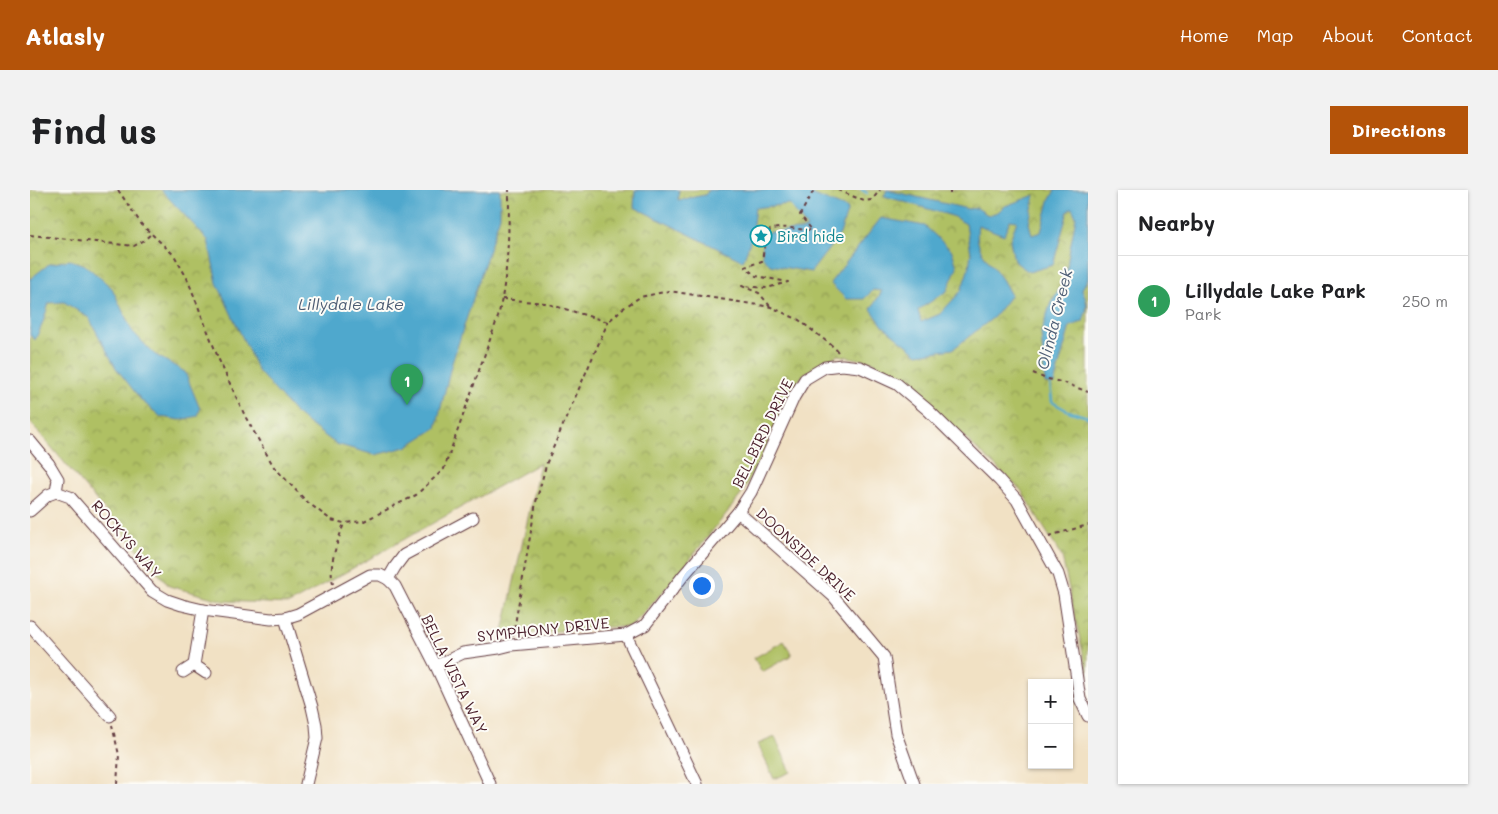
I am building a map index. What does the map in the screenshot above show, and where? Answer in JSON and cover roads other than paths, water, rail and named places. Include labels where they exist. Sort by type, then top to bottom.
[{"type":"street","name":"BELLBIRD DRIVE","points":[[626,636],[645,624],[738,512],[751,492],[794,397],[805,379],[825,367],[842,365],[860,367],[897,384],[928,410],[1017,500],[1058,574],[1064,594],[1080,699],[1088,716]]},
{"type":"street","points":[[30,441],[49,464],[58,479],[56,492],[48,495],[30,511]]},
{"type":"street","name":"ROCKYS WAY","points":[[56,492],[70,497],[152,591],[166,600],[182,605],[203,610],[270,619],[285,618],[298,614],[370,575],[380,575],[388,579]]},
{"type":"street","name":"DOONSIDE DRIVE","points":[[738,512],[834,597],[884,657],[896,734],[914,784]]},
{"type":"street","points":[[388,579],[404,555],[473,518]]},
{"type":"street","name":"BELLA VISTA WAY","points":[[388,579],[395,586],[436,666],[490,784]]},
{"type":"street","points":[[183,672],[194,665],[203,610]]},
{"type":"street","points":[[285,618],[316,725],[317,738],[306,784]]},
{"type":"street","points":[[30,626],[110,716]]},
{"type":"street","points":[[626,636],[697,784]]},
{"type":"street","name":"SYMPHONY DRIVE","points":[[436,666],[463,653],[511,645],[626,636]]},
{"type":"street","points":[[194,665],[206,673]]},
{"type":"water","name":"Lillydale Lake","points":[[161,190],[500,190],[500,216],[451,366],[436,428],[406,447],[375,455],[336,444],[297,415],[258,371],[217,283],[208,240]]},
{"type":"water","points":[[635,190],[679,190],[678,200],[705,195],[709,190],[805,190],[848,209],[840,234],[811,272],[770,265],[762,256],[763,237],[768,232],[807,228],[789,204],[755,208],[751,239],[743,261],[634,207]]},
{"type":"water","points":[[887,190],[968,209],[977,208],[988,215],[998,212],[1005,206],[1035,195],[1029,223],[1032,235],[1041,232],[1049,201],[1055,190],[1088,190],[1088,278],[1082,289],[1086,308],[1083,322],[1070,326],[1054,384],[1045,384],[1041,333],[1051,302],[1066,279],[1076,217],[1072,208],[1068,211],[1053,265],[1029,272],[1014,261],[1010,240],[1017,221],[1010,220],[1004,235],[978,225],[979,247],[1011,295],[994,317],[953,349],[918,354],[883,326],[871,309],[882,291],[873,290],[864,299],[846,299],[830,283],[881,218],[925,226],[952,251],[957,267],[947,291],[918,310],[921,322],[940,314],[961,291],[969,267],[971,253],[966,224],[952,216],[884,196]]},
{"type":"water","points":[[70,260],[85,265],[112,288],[132,331],[154,354],[185,372],[200,409],[198,416],[180,420],[161,417],[142,401],[116,368],[89,318],[64,302],[49,303],[35,340],[30,335],[30,279],[49,264]]},
{"type":"waterway","name":"Olinda Creek","points":[[862,190],[867,193]]},
{"type":"waterway","name":"Olinda Creek","points":[[1050,383],[1052,402],[1068,411],[1088,417]]},
{"type":"place","name":"Bird hide","points":[[761,236]]},
{"type":"place","name":"Lillydale Lake Park","points":[[407,405]]}]
